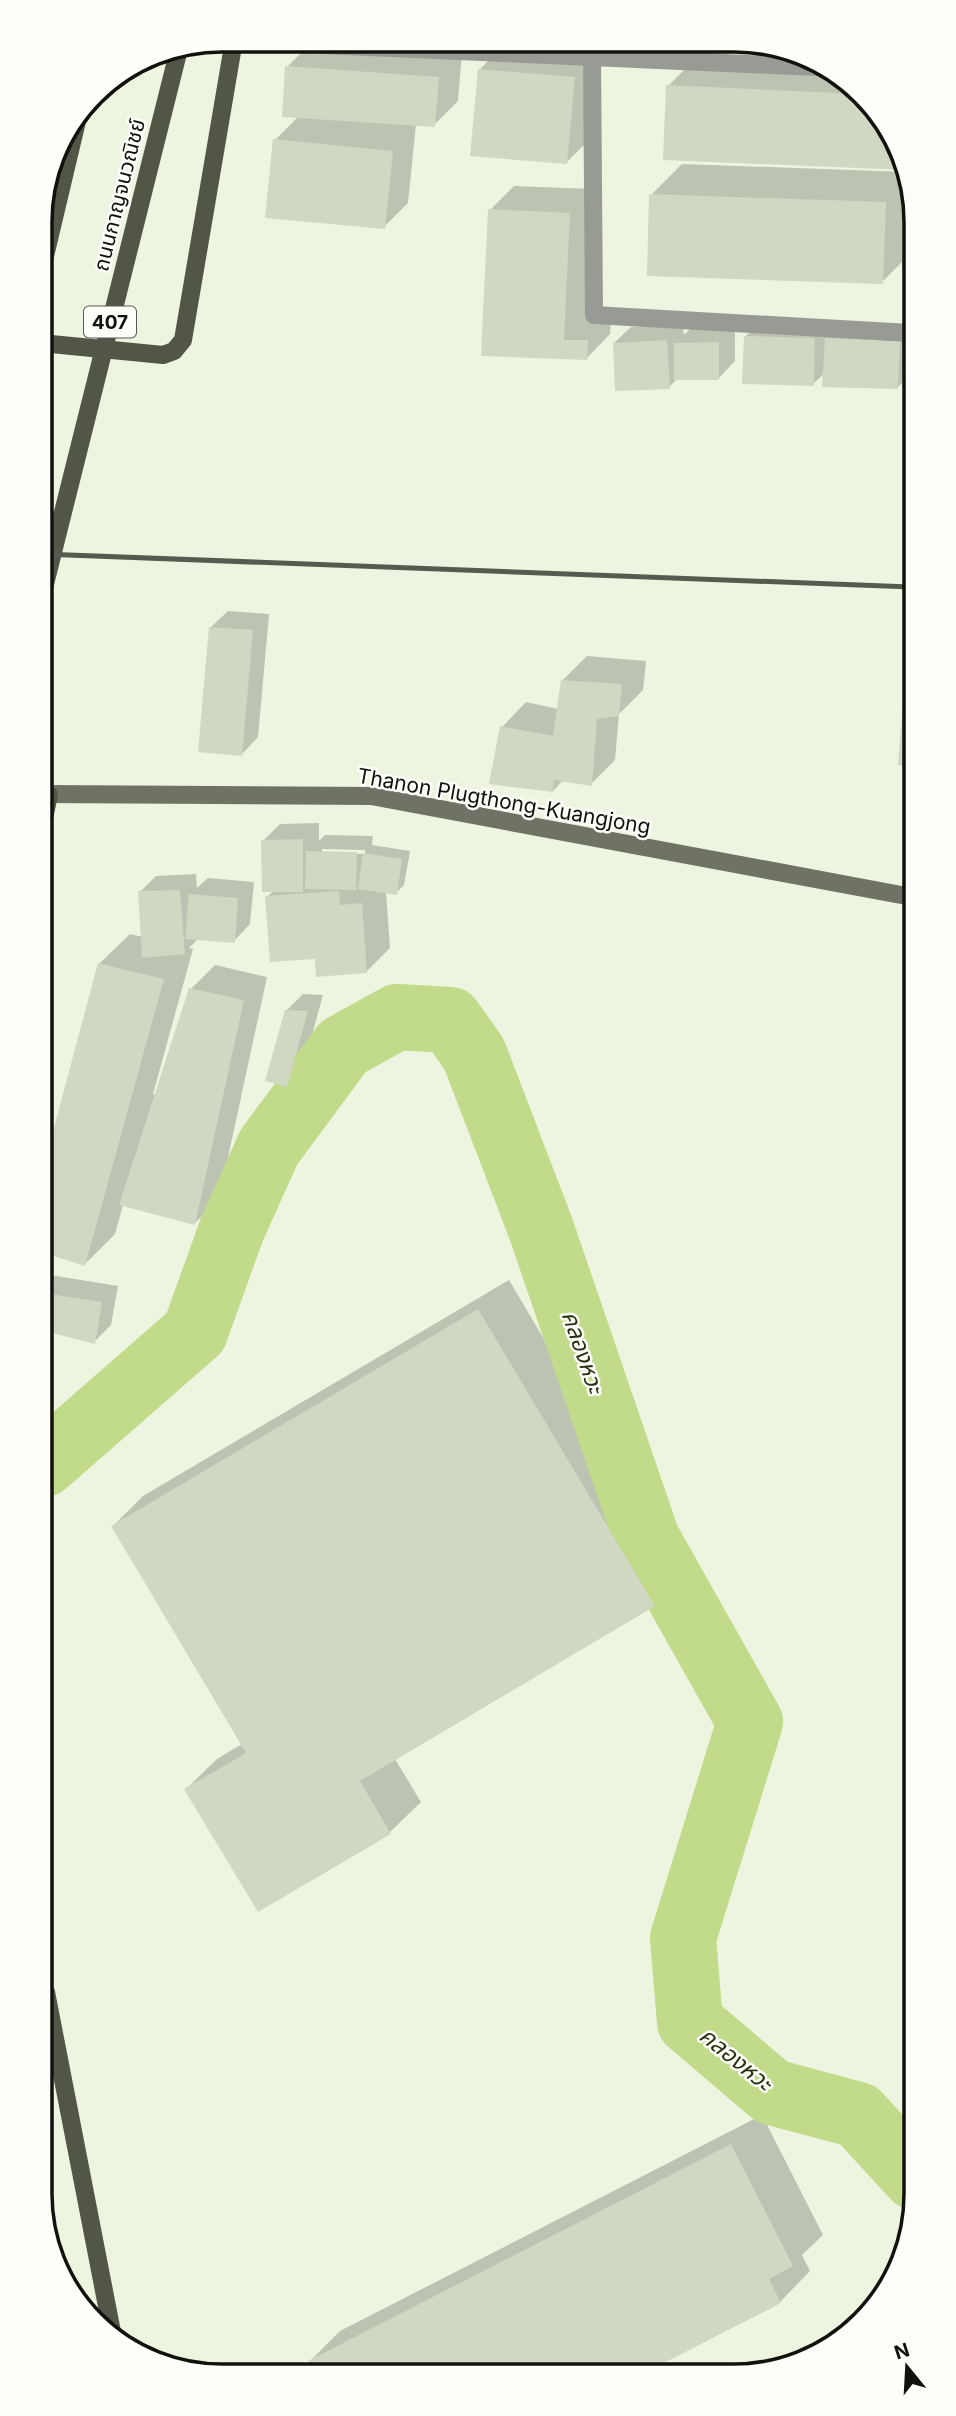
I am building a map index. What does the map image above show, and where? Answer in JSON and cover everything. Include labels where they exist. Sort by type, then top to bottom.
[{"type":"main road","points":[[53,344],[163,355],[174,351],[183,341],[232,53]]},
{"type":"main road","name":"ถนนกาญจนวณิชย์","points":[[53,552],[175,60]]},
{"type":"main road","points":[[53,222],[71,144]]},
{"type":"main road","points":[[52,2023],[110,2321]]},
{"type":"street","points":[[507,52],[799,66]]},
{"type":"street","points":[[592,56],[594,315],[904,333]]},
{"type":"street","name":"Thanon Plugthong-Kuangjong","points":[[53,794],[371,796],[904,895]]},
{"type":"building","points":[[285,66],[439,77],[435,127],[282,117]]},
{"type":"building","points":[[478,69],[575,77],[567,164],[470,156]]},
{"type":"building","points":[[666,85],[844,93],[854,102],[881,138],[895,170],[663,160]]},
{"type":"building","points":[[273,139],[393,151],[385,229],[265,218]]},
{"type":"building","points":[[649,194],[886,202],[883,284],[647,276]]},
{"type":"building","points":[[488,209],[570,213],[564,340],[588,340],[587,360],[481,356]]},
{"type":"building","points":[[903,210],[904,270],[902,270]]},
{"type":"building","points":[[744,336],[815,338],[814,386],[742,384]]},
{"type":"building","points":[[825,338],[900,341],[898,389],[822,387]]},
{"type":"building","points":[[667,340],[670,389],[615,391],[613,343]]},
{"type":"building","points":[[719,342],[719,380],[674,380],[674,343]]},
{"type":"building","points":[[209,627],[253,630],[242,756],[198,752]]},
{"type":"building","points":[[561,680],[622,684],[619,716],[597,719],[592,786],[554,780],[553,792],[489,784],[500,726],[553,736]]},
{"type":"building","points":[[904,693],[904,765],[898,765]]},
{"type":"building","points":[[303,839],[303,892],[262,892],[261,840]]},
{"type":"building","points":[[306,851],[357,852],[356,890],[305,889]]},
{"type":"building","points":[[363,853],[402,859],[397,895],[358,889]]},
{"type":"building","points":[[180,890],[185,954],[142,958],[138,891]]},
{"type":"building","points":[[339,891],[340,905],[362,903],[367,973],[316,977],[315,959],[270,962],[265,896]]},
{"type":"building","points":[[189,894],[238,898],[235,943],[185,939]]},
{"type":"building","points":[[98,963],[164,979],[85,1266],[52,1256],[53,1133]]},
{"type":"building","points":[[189,988],[244,1000],[195,1225],[119,1205]]},
{"type":"building","points":[[285,1010],[308,1011],[287,1087],[265,1081]]},
{"type":"building","points":[[52,1294],[102,1302],[95,1344],[52,1333]]},
{"type":"building","points":[[478,1309],[655,1606],[360,1781],[391,1834],[258,1912],[184,1789],[246,1753],[111,1526]]},
{"type":"building","points":[[731,2144],[793,2266],[769,2279],[781,2303],[662,2364],[310,2364],[308,2361]]},
{"type":"waterway","name":"คลองหวะ","points":[[52,1457],[195,1332],[232,1229],[269,1147],[343,1047],[397,1017],[450,1020],[474,1054],[541,1229],[647,1539],[750,1722],[683,1938],[690,2022],[772,2092],[858,2115],[903,2164]]},
{"type":"railway","points":[[53,554],[904,587]]}]
